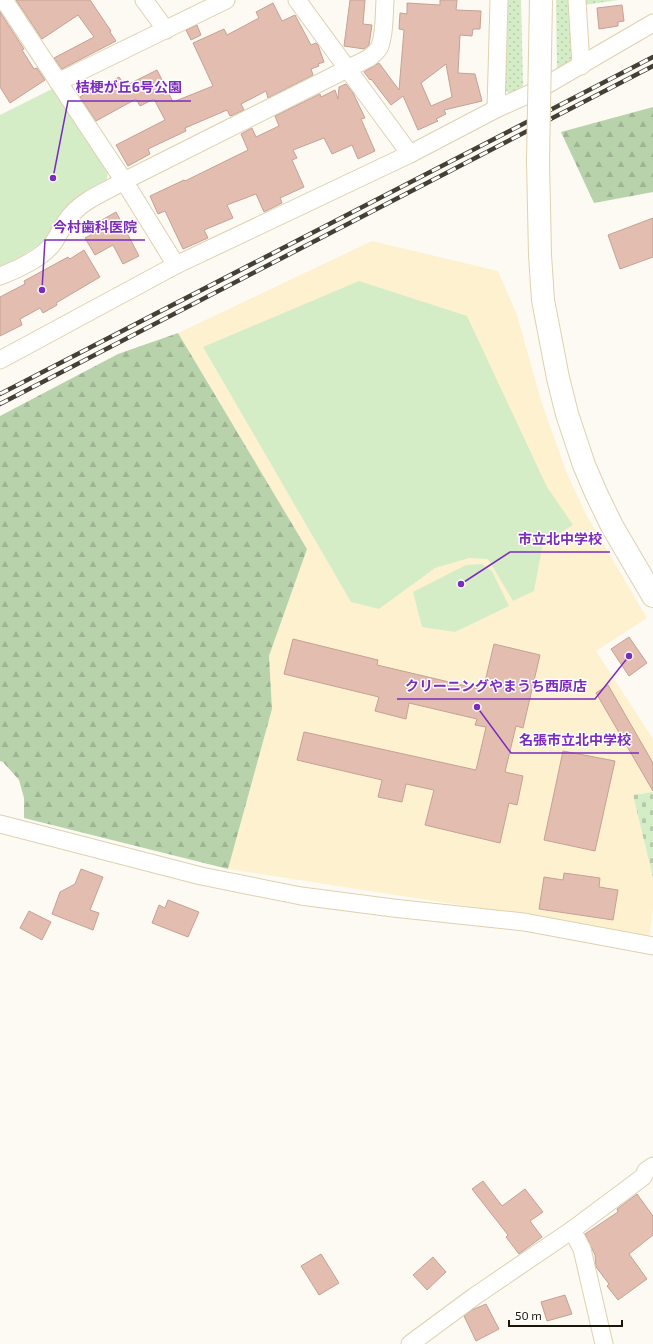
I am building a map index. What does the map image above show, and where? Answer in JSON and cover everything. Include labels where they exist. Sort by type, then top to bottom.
[{"type":"street","points":[[4,0],[124,181],[176,265]]},
{"type":"street","points":[[144,0],[166,30]]},
{"type":"street","points":[[58,82],[226,0]]},
{"type":"street","points":[[297,0],[410,154]]},
{"type":"street","points":[[0,276],[43,254],[53,244],[72,214],[85,203],[124,181],[369,58],[380,46],[385,0]]},
{"type":"street","points":[[496,109],[499,0]]},
{"type":"street","points":[[541,0],[538,161],[540,255],[543,300],[558,378],[584,465],[612,526],[653,596]]},
{"type":"street","points":[[577,0],[581,66]]},
{"type":"street","points":[[0,360],[176,265],[410,154],[496,109],[538,90],[653,23]]},
{"type":"street","points":[[0,824],[201,876],[301,896],[393,908],[524,922],[653,946]]},
{"type":"street","points":[[410,1344],[475,1296],[572,1230],[643,1178],[646,1171],[653,1166]]},
{"type":"street","points":[[572,1230],[582,1249],[604,1344]]},
{"type":"shaded area","points":[[372,241],[498,271],[517,315],[542,404],[568,476],[587,516],[647,618],[596,651],[653,739],[653,792],[633,795],[653,878],[653,910],[649,937],[531,916],[228,869],[272,709],[269,656],[307,549],[178,333]]},
{"type":"green space","points":[[505,0],[521,0],[523,86],[510,94],[502,88]]},
{"type":"green space","points":[[556,0],[570,0],[573,56],[569,63],[557,70]]},
{"type":"green space","points":[[585,0],[618,0],[585,5]]},
{"type":"green space","points":[[54,88],[108,172],[106,184],[43,241],[30,251],[0,267],[0,115]]},
{"type":"green space","points":[[653,107],[653,192],[594,203],[561,132]]},
{"type":"green space","points":[[359,281],[467,316],[547,487],[573,525],[543,543],[534,591],[513,601],[488,559],[469,558],[435,568],[379,609],[351,602],[203,347]]},
{"type":"green space","points":[[178,333],[307,549],[269,656],[272,709],[228,869],[24,818],[24,798],[19,780],[3,762],[0,761],[0,416],[118,354]]},
{"type":"green space","points":[[482,564],[492,571],[509,606],[455,632],[422,627],[413,592],[466,565]]},
{"type":"green space","points":[[653,792],[653,878],[633,795]]},
{"type":"building","points":[[16,0],[90,0],[116,41],[62,69],[54,58],[94,37],[78,15],[42,39]]},
{"type":"building","points":[[350,0],[365,0],[363,24],[372,25],[369,45],[364,49],[344,46]]},
{"type":"building","points":[[440,0],[457,0],[456,10],[481,11],[480,29],[473,29],[472,36],[460,35],[458,73],[475,74],[482,101],[444,110],[446,114],[436,119],[438,121],[418,130],[403,96],[391,105],[364,72],[379,63],[399,90],[404,30],[399,29],[400,13],[407,14],[407,3],[440,5]],"holes":[[[446,64],[452,97],[431,106],[421,83]]]},
{"type":"building","points":[[273,3],[282,21],[295,15],[311,45],[316,43],[318,45],[324,62],[311,69],[313,75],[268,98],[266,91],[241,104],[244,110],[233,115],[230,116],[227,110],[185,128],[186,131],[148,149],[150,154],[128,166],[116,145],[165,120],[154,99],[140,106],[136,99],[96,121],[80,97],[94,87],[96,90],[119,77],[125,86],[157,70],[173,102],[213,86],[193,43],[224,29],[227,35],[259,18],[256,12]]},
{"type":"building","points":[[622,5],[624,21],[618,22],[618,26],[599,29],[597,8]]},
{"type":"building","points":[[0,12],[24,49],[22,50],[34,69],[37,68],[45,80],[10,103],[0,87]]},
{"type":"building","points":[[197,25],[201,35],[191,40],[186,30]]},
{"type":"building","points":[[346,84],[353,93],[365,118],[361,119],[375,151],[358,159],[352,145],[332,154],[324,138],[293,150],[297,158],[292,160],[304,187],[280,198],[282,203],[264,212],[256,194],[227,205],[233,218],[204,230],[208,238],[183,249],[165,211],[158,214],[150,196],[184,180],[185,181],[248,150],[241,134],[252,128],[256,137],[279,126],[275,116],[320,94],[321,97],[335,90],[338,99],[339,87]]},
{"type":"building","points":[[116,212],[139,256],[123,264],[113,245],[95,255],[85,238],[104,228],[100,221]]},
{"type":"building","points":[[653,218],[653,257],[620,269],[608,235]]},
{"type":"building","points":[[84,250],[100,277],[56,303],[57,305],[43,313],[40,308],[20,319],[22,325],[0,336],[0,297],[25,284],[24,281],[68,257],[70,259]]},
{"type":"building","points":[[629,637],[647,663],[629,676],[611,649]]},
{"type":"building","points":[[293,639],[378,660],[377,665],[483,690],[494,644],[540,655],[523,728],[516,726],[505,772],[523,776],[517,805],[509,803],[500,843],[425,825],[434,790],[406,784],[402,802],[378,797],[382,780],[297,760],[304,732],[476,770],[486,727],[475,725],[477,719],[409,703],[406,719],[375,711],[379,697],[284,674]]},
{"type":"building","points":[[608,685],[653,763],[653,791],[596,693]]},
{"type":"building","points":[[563,751],[615,761],[595,851],[544,840]]},
{"type":"building","points":[[81,869],[103,877],[90,910],[99,913],[93,930],[52,914],[60,892],[75,884]]},
{"type":"building","points":[[564,873],[600,878],[599,887],[618,890],[613,920],[539,909],[544,877],[563,880]]},
{"type":"building","points":[[168,900],[199,912],[188,937],[152,923],[159,905],[165,908]]},
{"type":"building","points":[[29,911],[51,922],[42,940],[20,928]]},
{"type":"building","points":[[483,1181],[502,1206],[525,1189],[543,1212],[530,1221],[542,1237],[519,1254],[506,1237],[508,1235],[472,1189]]},
{"type":"building","points":[[637,1194],[653,1216],[653,1235],[629,1254],[647,1279],[618,1300],[607,1286],[609,1284],[596,1267],[595,1255],[585,1234],[618,1212],[617,1209]]},
{"type":"building","points":[[321,1254],[339,1283],[319,1295],[301,1266]]},
{"type":"building","points":[[433,1257],[446,1272],[427,1290],[413,1275]]},
{"type":"building","points":[[565,1295],[572,1314],[547,1321],[541,1302]]},
{"type":"building","points":[[486,1304],[499,1329],[476,1341],[464,1316],[472,1310]]},
{"type":"railway","points":[[0,394],[653,57]]},
{"type":"railway","points":[[0,404],[653,66]]},
{"type":"place","name":"桔梗が丘6号公園","points":[[53,178]]},
{"type":"place","name":"今村歯科医院","points":[[42,290]]},
{"type":"place","name":"市立北中学校","points":[[461,584]]},
{"type":"place","name":"クリーニングやまうち西原店","points":[[629,656]]},
{"type":"place","name":"名張市立北中学校","points":[[477,707]]}]
